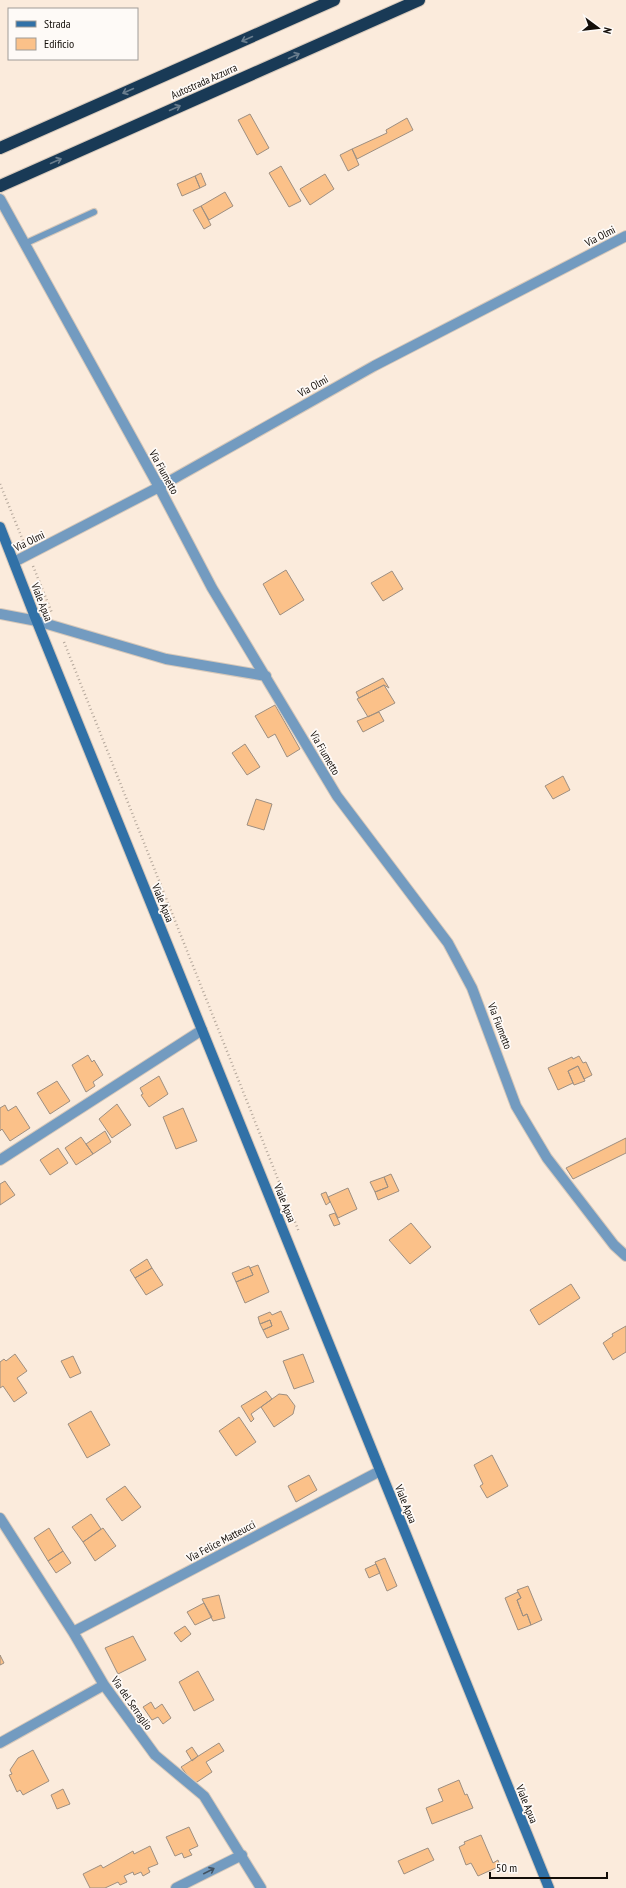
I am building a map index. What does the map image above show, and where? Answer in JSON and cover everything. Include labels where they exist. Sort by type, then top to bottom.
[{"type":"highway","name":"Autostrada Azzurra","points":[[0,148],[334,0]]},
{"type":"highway","name":"Autostrada Azzurra","points":[[0,186],[419,0]]},
{"type":"street","name":"Via Fiumetto","points":[[0,199],[159,487],[212,588],[337,796],[448,943],[472,988],[516,1106],[546,1158],[614,1246],[626,1256]]},
{"type":"street","name":"Via Olmi","points":[[14,562],[159,487],[374,366],[626,236]]},
{"type":"street","name":"Viale Apua","points":[[0,527],[36,621],[548,1888]]},
{"type":"street","points":[[0,614],[36,621],[166,658],[266,676]]},
{"type":"street","points":[[0,1160],[202,1030]]},
{"type":"street","name":"Via Felice Matteucci","points":[[73,1632],[380,1471]]},
{"type":"street","name":"Via del Serraglio","points":[[0,1518],[73,1632],[104,1685],[155,1755],[204,1796],[242,1855],[261,1888]]},
{"type":"street","points":[[0,1743],[104,1685]]},
{"type":"street","points":[[176,1888],[242,1855]]},
{"type":"lane","points":[[24,244],[94,212]]},
{"type":"path","points":[[0,484],[301,1236]]},
{"type":"building","points":[[250,114],[269,148],[257,155],[238,120]]},
{"type":"building","points":[[407,118],[413,130],[357,159],[352,149],[387,133],[386,130]]},
{"type":"building","points":[[352,149],[359,165],[348,171],[340,155]]},
{"type":"building","points":[[281,166],[301,201],[289,207],[269,173]]},
{"type":"building","points":[[201,173],[206,185],[200,188],[195,176]]},
{"type":"building","points":[[325,174],[334,189],[310,205],[300,189]]},
{"type":"building","points":[[195,176],[200,188],[182,196],[177,184]]},
{"type":"building","points":[[225,192],[233,206],[209,220],[201,206]]},
{"type":"building","points":[[201,206],[211,225],[204,229],[193,210]]},
{"type":"building","points":[[286,570],[304,600],[280,615],[263,584]]},
{"type":"building","points":[[392,571],[403,589],[383,601],[371,583]]},
{"type":"building","points":[[383,678],[389,688],[384,685],[359,698],[356,692]]},
{"type":"building","points":[[384,685],[395,703],[368,717],[357,699]]},
{"type":"building","points":[[275,705],[300,749],[287,757],[275,734],[268,738],[255,716]]},
{"type":"building","points":[[379,712],[384,721],[363,732],[357,721]]},
{"type":"building","points":[[245,744],[260,767],[247,775],[232,753]]},
{"type":"building","points":[[563,776],[570,790],[553,799],[545,786]]},
{"type":"building","points":[[256,799],[272,804],[264,830],[247,825]]},
{"type":"building","points":[[88,1055],[92,1062],[94,1060],[103,1075],[93,1082],[95,1086],[86,1092],[72,1065]]},
{"type":"building","points":[[579,1056],[583,1063],[586,1062],[592,1075],[584,1079],[578,1066],[568,1071],[573,1083],[558,1090],[548,1068],[572,1057],[573,1059]]},
{"type":"building","points":[[578,1066],[585,1081],[574,1085],[568,1071]]},
{"type":"building","points":[[159,1076],[168,1094],[149,1107],[141,1095],[143,1094],[140,1088]]},
{"type":"building","points":[[57,1081],[70,1101],[50,1114],[37,1093]]},
{"type":"building","points":[[117,1104],[131,1125],[112,1138],[99,1119]]},
{"type":"building","points":[[5,1105],[8,1111],[16,1106],[30,1128],[10,1141],[2,1129],[0,1131],[0,1108]]},
{"type":"building","points":[[183,1108],[197,1141],[176,1149],[163,1117]]},
{"type":"building","points":[[105,1131],[111,1142],[93,1154],[86,1144]]},
{"type":"building","points":[[81,1137],[93,1154],[76,1165],[65,1148]]},
{"type":"building","points":[[626,1138],[626,1153],[573,1179],[566,1168]]},
{"type":"building","points":[[58,1148],[68,1163],[50,1175],[40,1160]]},
{"type":"building","points":[[391,1174],[399,1191],[378,1200],[375,1192],[388,1187],[384,1177]]},
{"type":"building","points":[[384,1177],[388,1187],[375,1192],[370,1182]]},
{"type":"building","points":[[5,1181],[15,1195],[0,1205],[0,1184]]},
{"type":"building","points":[[348,1188],[357,1209],[338,1218],[328,1197]]},
{"type":"building","points":[[326,1192],[330,1202],[326,1205],[321,1194]]},
{"type":"building","points":[[335,1213],[340,1224],[334,1226],[329,1215]]},
{"type":"building","points":[[411,1223],[431,1247],[410,1264],[389,1240]]},
{"type":"building","points":[[147,1259],[152,1268],[135,1278],[130,1270]]},
{"type":"building","points":[[258,1265],[269,1292],[245,1303],[236,1282],[253,1275],[250,1268]]},
{"type":"building","points":[[249,1266],[253,1275],[236,1282],[232,1273]]},
{"type":"building","points":[[152,1268],[163,1285],[146,1295],[135,1278]]},
{"type":"building","points":[[571,1284],[580,1298],[539,1325],[530,1310]]},
{"type":"building","points":[[281,1311],[289,1329],[267,1338],[263,1330],[272,1326],[270,1320],[260,1324],[258,1317],[270,1312],[272,1315]]},
{"type":"building","points":[[270,1320],[272,1326],[263,1330],[260,1324]]},
{"type":"building","points":[[626,1326],[626,1352],[613,1360],[603,1343],[613,1336],[612,1334]]},
{"type":"building","points":[[15,1354],[27,1371],[17,1378],[27,1393],[14,1402],[3,1386],[0,1388],[0,1362],[4,1359],[6,1361]]},
{"type":"building","points":[[303,1354],[314,1382],[294,1389],[283,1361]]},
{"type":"building","points":[[73,1356],[81,1373],[70,1378],[61,1361]]},
{"type":"building","points":[[266,1391],[272,1399],[251,1414],[254,1419],[251,1422],[241,1406]]},
{"type":"building","points":[[279,1394],[287,1395],[295,1406],[293,1414],[274,1427],[261,1407]]},
{"type":"building","points":[[91,1411],[110,1445],[87,1458],[68,1424]]},
{"type":"building","points":[[239,1417],[256,1442],[236,1456],[219,1431]]},
{"type":"building","points":[[492,1455],[508,1486],[487,1498],[480,1486],[483,1484],[474,1465]]},
{"type":"building","points":[[309,1475],[317,1490],[296,1502],[288,1486]]},
{"type":"building","points":[[125,1486],[141,1507],[122,1521],[106,1499]]},
{"type":"building","points":[[91,1514],[101,1529],[83,1542],[72,1527]]},
{"type":"building","points":[[49,1528],[63,1551],[48,1561],[34,1538]]},
{"type":"building","points":[[103,1528],[116,1546],[95,1561],[83,1542]]},
{"type":"building","points":[[63,1551],[71,1563],[56,1573],[48,1561]]},
{"type":"building","points":[[385,1558],[397,1586],[387,1591],[375,1562]]},
{"type":"building","points":[[376,1564],[380,1573],[369,1578],[365,1569]]},
{"type":"building","points":[[528,1586],[542,1620],[531,1625],[527,1614],[523,1616],[517,1600],[521,1598],[517,1590]]},
{"type":"building","points":[[518,1592],[521,1598],[517,1600],[523,1616],[527,1614],[531,1625],[518,1630],[505,1598]]},
{"type":"building","points":[[219,1595],[225,1618],[213,1621],[202,1599]]},
{"type":"building","points":[[204,1603],[212,1617],[195,1625],[187,1612]]},
{"type":"building","points":[[185,1626],[191,1634],[181,1642],[174,1633]]},
{"type":"building","points":[[133,1636],[146,1660],[118,1674],[105,1648]]},
{"type":"building","points":[[0,1655],[4,1663],[0,1665]]},
{"type":"building","points":[[198,1671],[214,1700],[194,1711],[179,1682]]},
{"type":"building","points":[[151,1702],[155,1709],[162,1704],[171,1718],[163,1724],[158,1717],[152,1720],[143,1707]]},
{"type":"building","points":[[219,1743],[224,1751],[206,1762],[212,1772],[194,1784],[181,1767]]},
{"type":"building","points":[[192,1747],[198,1756],[192,1761],[186,1751]]},
{"type":"building","points":[[33,1750],[49,1781],[23,1795],[20,1790],[17,1792],[9,1775],[12,1774],[10,1770],[18,1758]]},
{"type":"building","points":[[459,1780],[465,1795],[467,1794],[473,1808],[432,1824],[426,1808],[443,1801],[438,1789]]},
{"type":"building","points":[[63,1789],[70,1804],[57,1809],[51,1795]]},
{"type":"building","points":[[189,1827],[198,1846],[189,1850],[192,1855],[184,1858],[182,1853],[175,1856],[166,1837]]},
{"type":"building","points":[[481,1835],[493,1863],[498,1860],[500,1866],[478,1876],[471,1863],[466,1865],[459,1847],[465,1844],[464,1842]]},
{"type":"building","points":[[150,1846],[158,1864],[148,1868],[150,1872],[143,1876],[141,1872],[134,1875],[133,1872],[124,1876],[127,1882],[120,1885],[118,1882],[105,1888],[90,1888],[83,1874],[101,1865],[103,1868],[133,1851],[134,1854]]},
{"type":"building","points":[[428,1848],[434,1860],[404,1874],[398,1861]]}]
